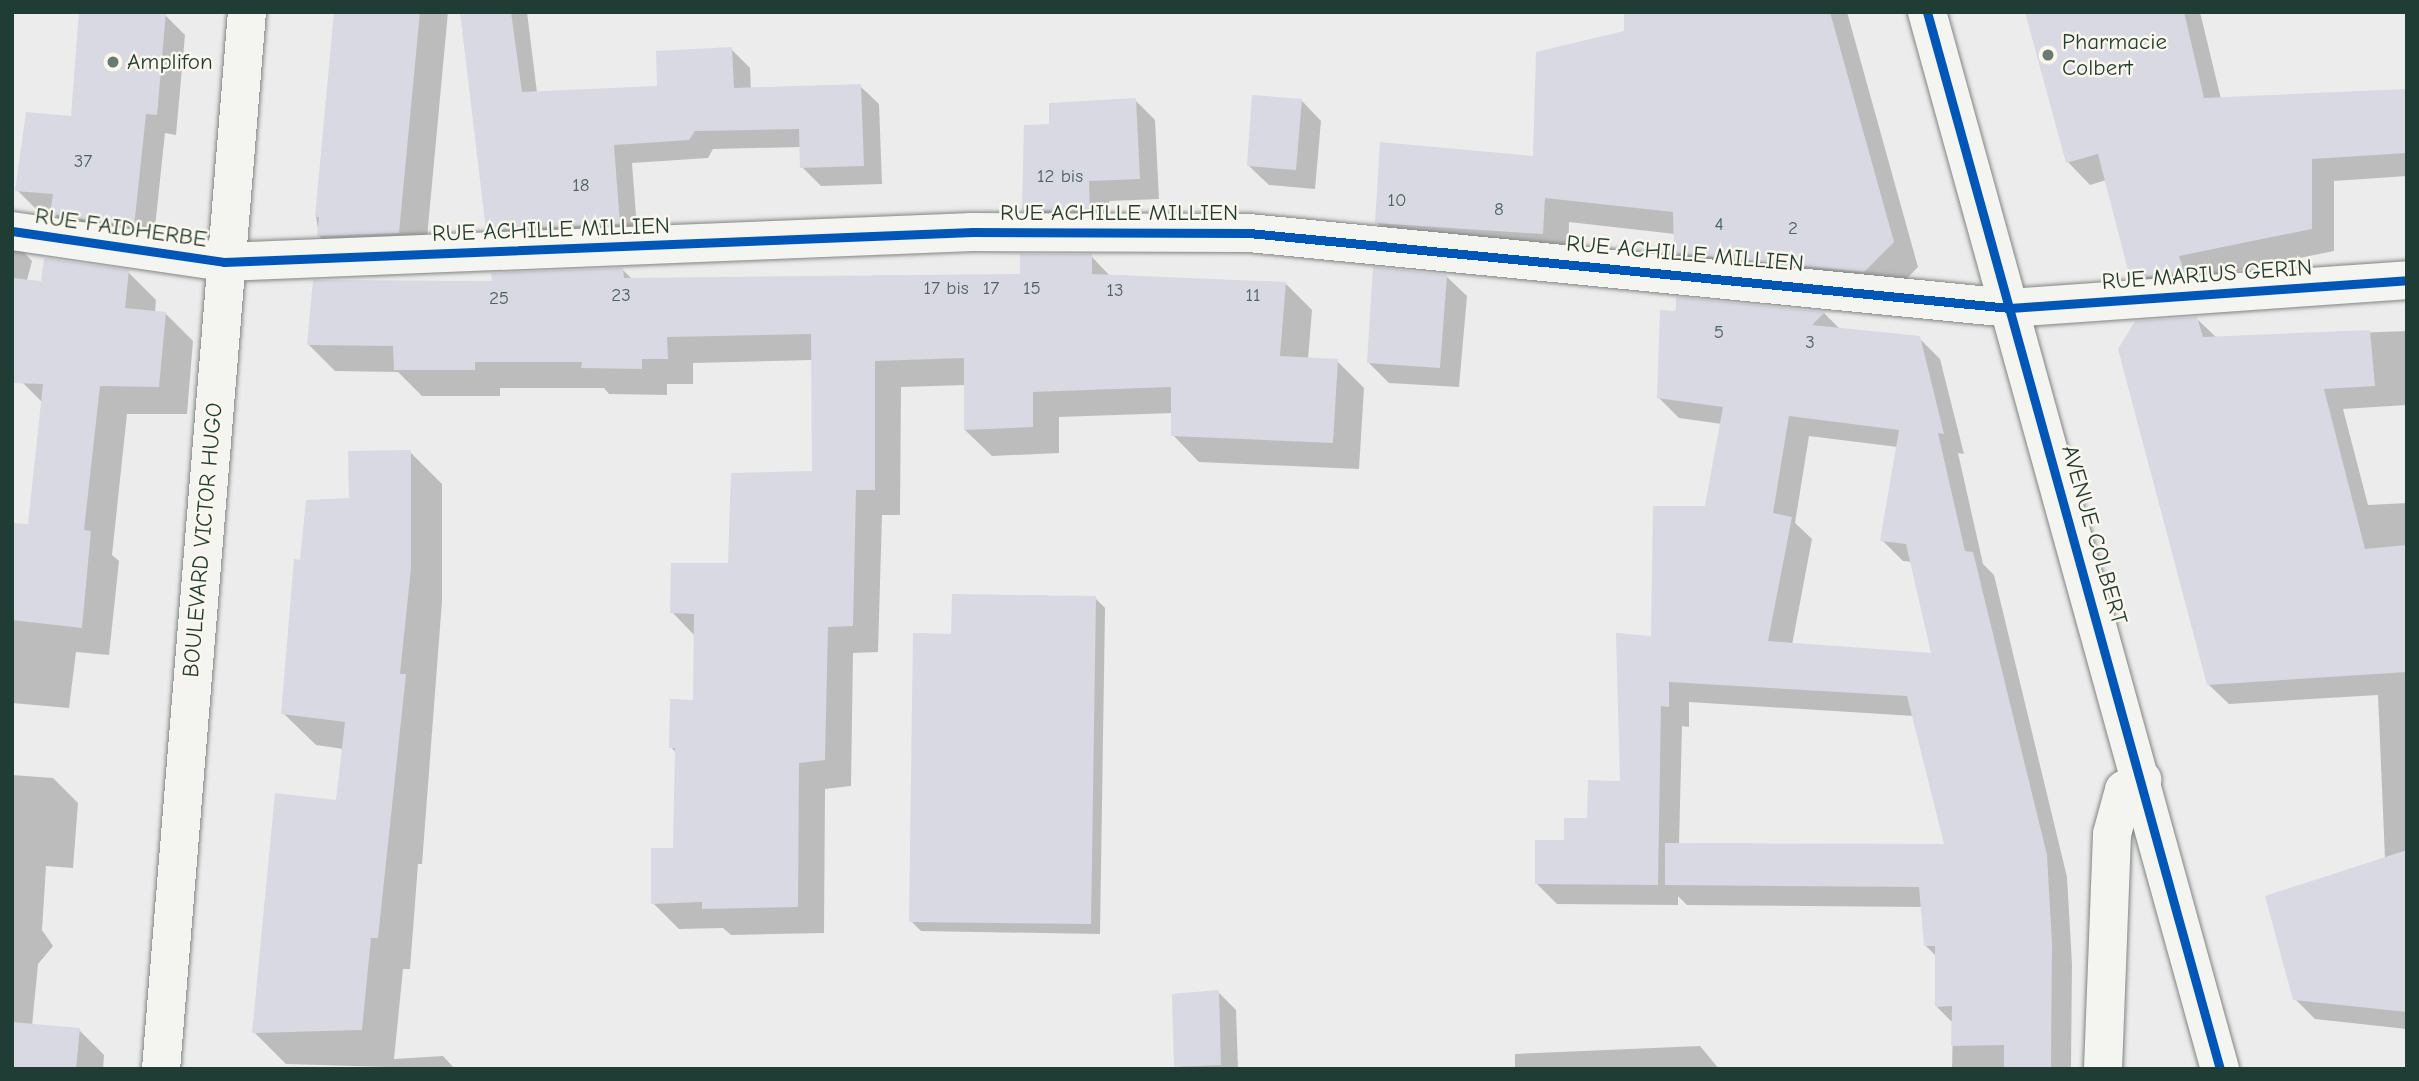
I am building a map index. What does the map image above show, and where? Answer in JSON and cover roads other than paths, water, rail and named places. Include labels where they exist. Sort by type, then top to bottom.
[{"type":"street","name":"BOULEVARD VICTOR HUGO","points":[[161,1069],[224,262],[247,12]]},
{"type":"street","name":"AVENUE COLBERT","points":[[1927,12],[2220,1069]]},
{"type":"street","name":"RUE FAIDHERBE","points":[[12,231],[224,262]]},
{"type":"street","name":"RUE ACHILLE MILLIEN","points":[[224,262],[972,232],[1250,233],[2010,308]]},
{"type":"street","name":"RUE MARIUS GERIN","points":[[2010,308],[2407,280]]},
{"type":"street","points":[[2103,1069],[2112,834],[2124,790],[2142,780]]},
{"type":"place","name":"Pharmacie Colbert","points":[[2048,55]]},
{"type":"place","name":"Amplifon","points":[[113,62]]}]
